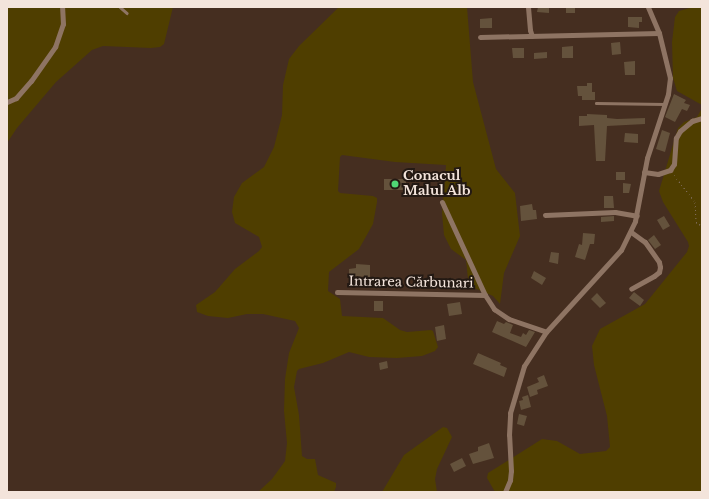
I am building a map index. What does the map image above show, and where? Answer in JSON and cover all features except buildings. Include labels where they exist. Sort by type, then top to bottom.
[{"type":"street","points":[[7,102],[16,98],[31,81],[55,47],[63,24],[62,7]]},
{"type":"street","points":[[528,7],[532,36]]},
{"type":"street","points":[[505,492],[510,480],[510,413],[514,394],[524,366],[546,332],[611,263],[621,250],[631,232],[637,216],[644,172],[652,140],[668,94],[670,78],[659,33],[648,7]]},
{"type":"street","points":[[480,37],[659,33]]},
{"type":"street","points":[[644,172],[658,174],[670,170],[674,164],[676,142],[680,132],[692,121],[702,118]]},
{"type":"street","name":"Intrarea Cărbunari","points":[[442,202],[485,295],[494,309],[502,315],[546,332]]},
{"type":"street","points":[[545,215],[615,212],[637,216]]},
{"type":"street","points":[[631,232],[645,242],[659,262],[660,267],[659,272],[654,276],[631,289]]},
{"type":"street","name":"Intrarea Cărbunari","points":[[337,292],[485,295]]},
{"type":"lane","points":[[120,7],[127,13]]},
{"type":"lane","points":[[596,104],[664,104]]},
{"type":"path","points":[[670,170],[695,202],[696,222],[702,226]]},
{"type":"shaded area","points":[[7,7],[173,7],[164,44],[160,47],[151,48],[103,46],[92,50],[56,82],[17,128],[7,143]]},
{"type":"shaded area","points":[[339,7],[467,7],[473,82],[496,169],[515,193],[520,236],[504,273],[500,304],[493,296],[472,287],[468,279],[466,260],[451,249],[444,235],[442,213],[446,165],[395,162],[342,155],[340,157],[338,191],[340,193],[373,196],[377,198],[377,202],[373,224],[359,249],[329,272],[328,291],[340,299],[342,316],[383,318],[400,330],[407,332],[431,330],[433,331],[438,347],[435,351],[422,356],[397,358],[369,357],[349,352],[323,363],[299,369],[297,371],[294,387],[299,415],[302,456],[307,459],[315,459],[318,475],[336,483],[336,487],[334,492],[258,492],[272,479],[285,461],[287,443],[284,411],[285,379],[289,353],[299,328],[295,321],[263,314],[247,314],[228,318],[208,316],[197,312],[196,305],[215,292],[235,269],[259,251],[262,247],[259,237],[235,223],[232,212],[234,197],[242,183],[264,167],[274,147],[282,115],[283,85],[289,59],[299,46]]},
{"type":"shaded area","points":[[693,7],[702,7],[702,105],[677,91],[673,78],[672,42],[675,17],[679,11]]},
{"type":"shaded area","points":[[702,108],[702,492],[495,492],[487,478],[488,473],[542,439],[557,441],[580,454],[606,451],[610,447],[607,416],[594,365],[592,346],[600,329],[645,304],[687,252],[689,246],[688,242],[663,202],[659,191],[678,128],[684,122],[697,117]]},
{"type":"shaded area","points":[[443,427],[447,428],[452,437],[437,469],[435,479],[437,492],[382,492],[404,455]]},
{"type":"place","name":"Conacul Malul Alb","points":[[395,184]]}]
